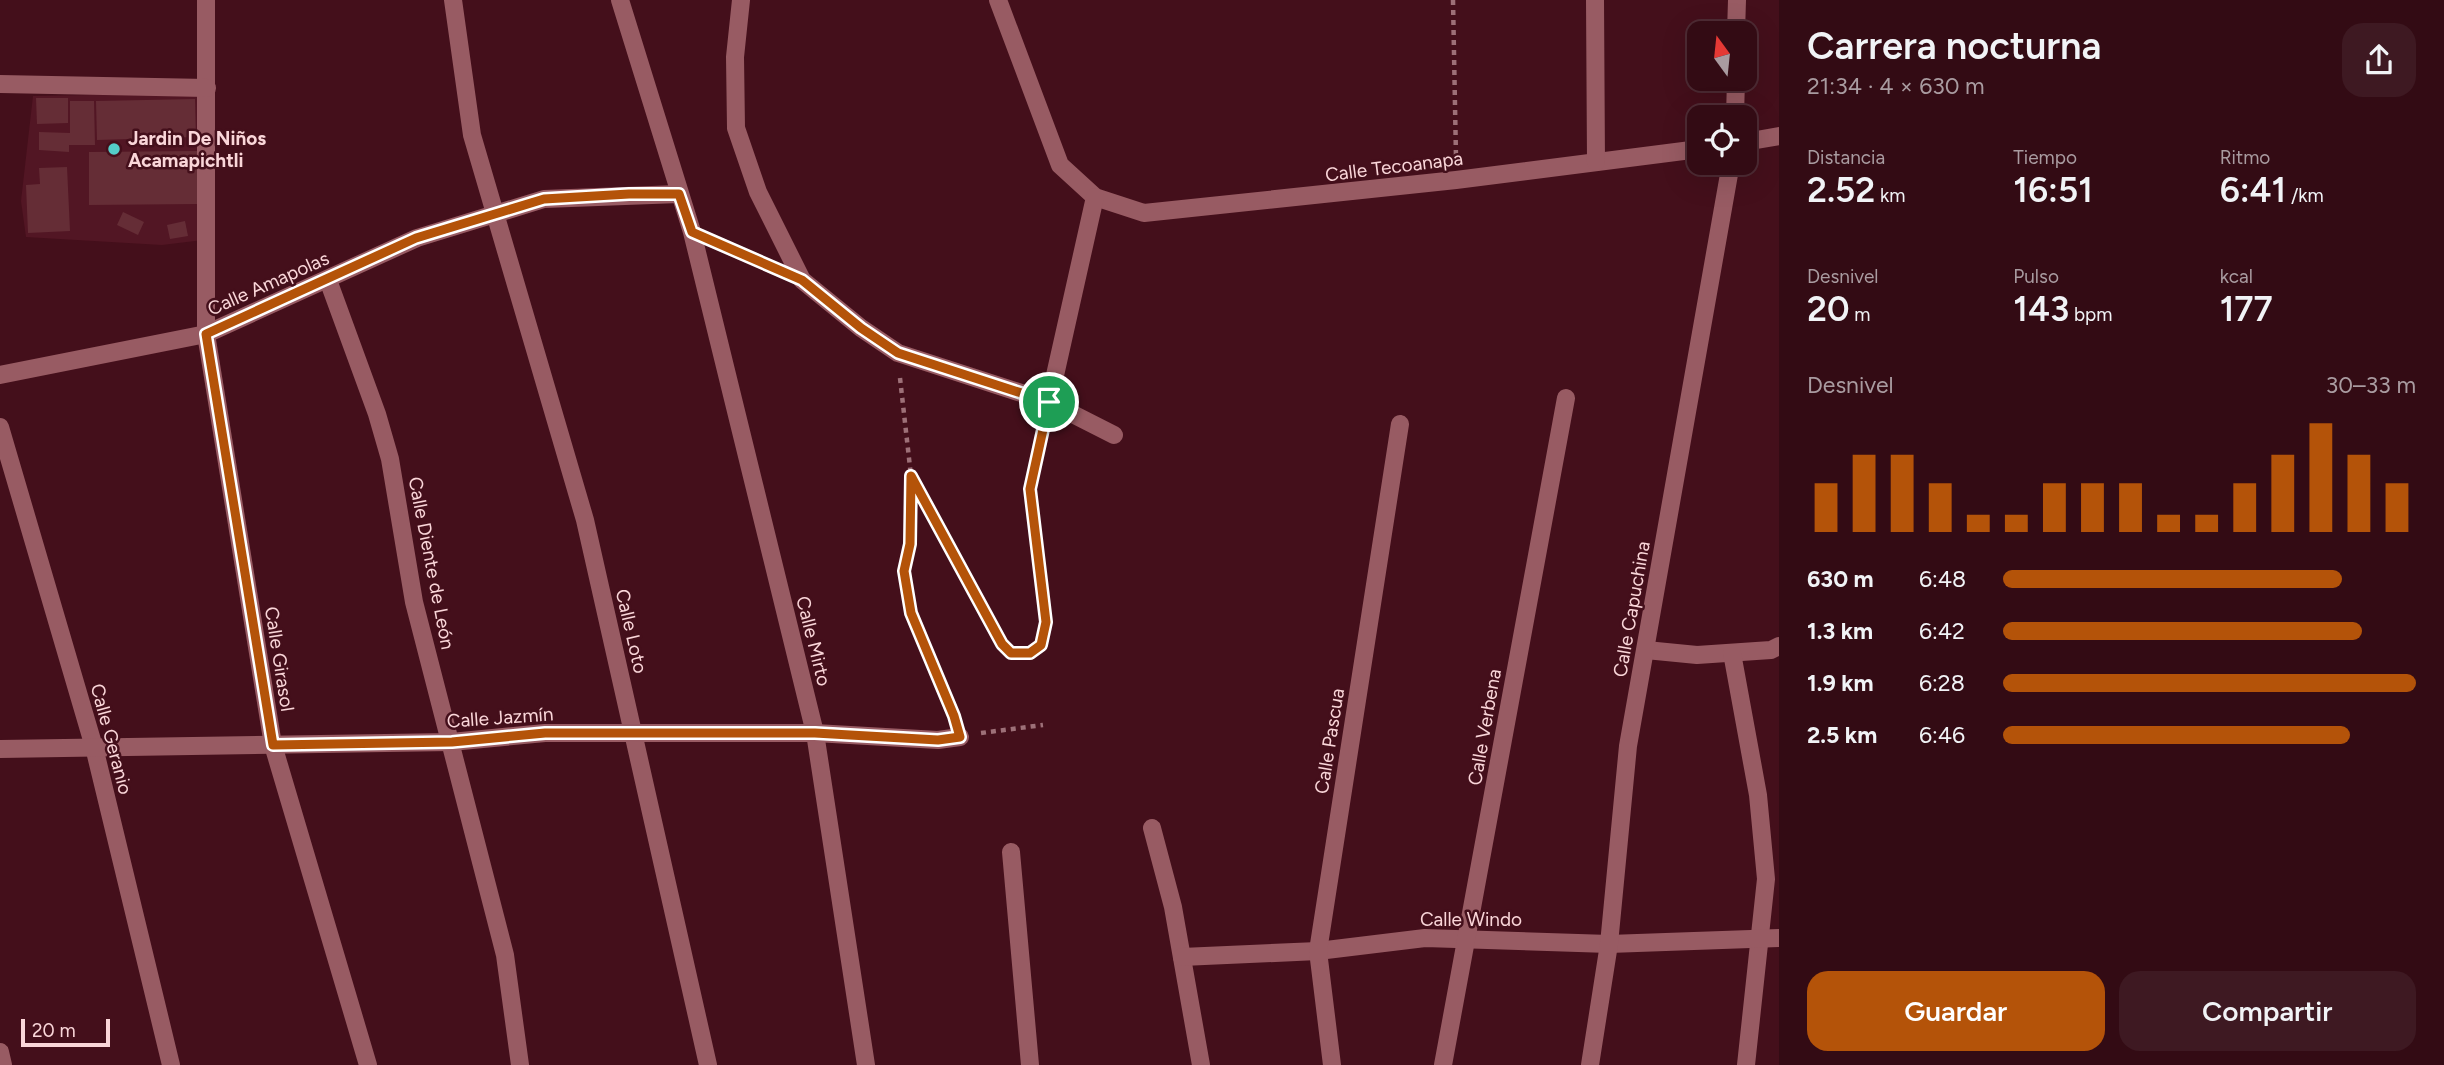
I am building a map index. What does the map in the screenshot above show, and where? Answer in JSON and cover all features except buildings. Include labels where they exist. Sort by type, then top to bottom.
[{"type":"street","name":"Calle Girasol","points":[[206,0],[206,334],[273,745],[368,1065]]},
{"type":"street","name":"Calle Loto","points":[[453,0],[472,135],[496,212],[532,347],[585,520],[708,1065]]},
{"type":"street","name":"Calle Mirto","points":[[620,0],[692,232],[815,733],[866,1065]]},
{"type":"street","points":[[741,0],[734,57],[736,128],[758,192],[802,280],[861,328],[898,353],[1049,402],[1114,435]]},
{"type":"street","points":[[998,0],[1060,165],[1095,197],[1049,402]]},
{"type":"street","points":[[1595,0],[1596,162]]},
{"type":"street","points":[[1737,0],[1737,21]]},
{"type":"street","points":[[0,84],[207,88]]},
{"type":"street","points":[[1757,140],[1779,136]]},
{"type":"street","name":"Calle Tecoanapa","points":[[1095,197],[1144,213],[1456,180],[1687,151]]},
{"type":"street","name":"Calle Capuchina","points":[[1590,1065],[1609,944],[1628,746],[1729,175]]},
{"type":"street","name":"Calle Amapolas","points":[[0,375],[206,334],[416,238],[544,199],[679,194]]},
{"type":"street","name":"Calle Diente de León","points":[[328,280],[377,414],[390,459],[414,602],[505,955],[520,1065]]},
{"type":"street","name":"Calle Verbena","points":[[1443,1065],[1566,398]]},
{"type":"street","name":"Calle Pascua","points":[[1332,1065],[1318,951],[1400,424]]},
{"type":"street","name":"Calle Geranio","points":[[0,428],[94,747],[171,1065]]},
{"type":"street","points":[[1646,650],[1697,655],[1771,650],[1779,646]]},
{"type":"street","points":[[1732,653],[1758,795],[1766,879],[1746,1065]]},
{"type":"street","name":"Calle Jazmín","points":[[0,749],[452,742],[545,733],[815,733],[938,740],[960,737]]},
{"type":"street","points":[[1152,828],[1173,907],[1201,1065]]},
{"type":"street","points":[[1010,852],[1030,1065]]},
{"type":"street","name":"Calle Windo","points":[[1182,957],[1318,951],[1425,938],[1466,937],[1609,944],[1779,937]]},
{"type":"street","points":[[0,1052],[4,1065]]},
{"type":"path","points":[[1453,0],[1456,180]]},
{"type":"path","points":[[692,232],[802,280]]},
{"type":"path","points":[[898,353],[911,476],[910,544],[904,571],[911,613],[954,716],[960,737],[1043,725]]},
{"type":"path","points":[[911,476],[1002,644],[1011,653],[1030,653],[1041,645],[1046,622],[1030,489],[1049,402]]},
{"type":"shaded area","name":"Jardin De Niños Acamapichtli","points":[[201,93],[203,240],[162,245],[26,237],[21,201],[33,96]]},
{"type":"place","name":"Jardin De Niños Acamapichtli","points":[[114,149]]},
{"type":"route","points":[[679,194],[692,232],[802,280],[861,328],[898,353],[1049,402],[1030,489],[1046,622],[1041,645],[1030,653],[1011,653],[1002,644],[911,476],[910,544],[904,571],[911,613],[936,669],[960,737],[938,740],[815,733],[545,733],[452,742],[273,745],[206,334],[416,238],[544,199],[679,194]]}]
